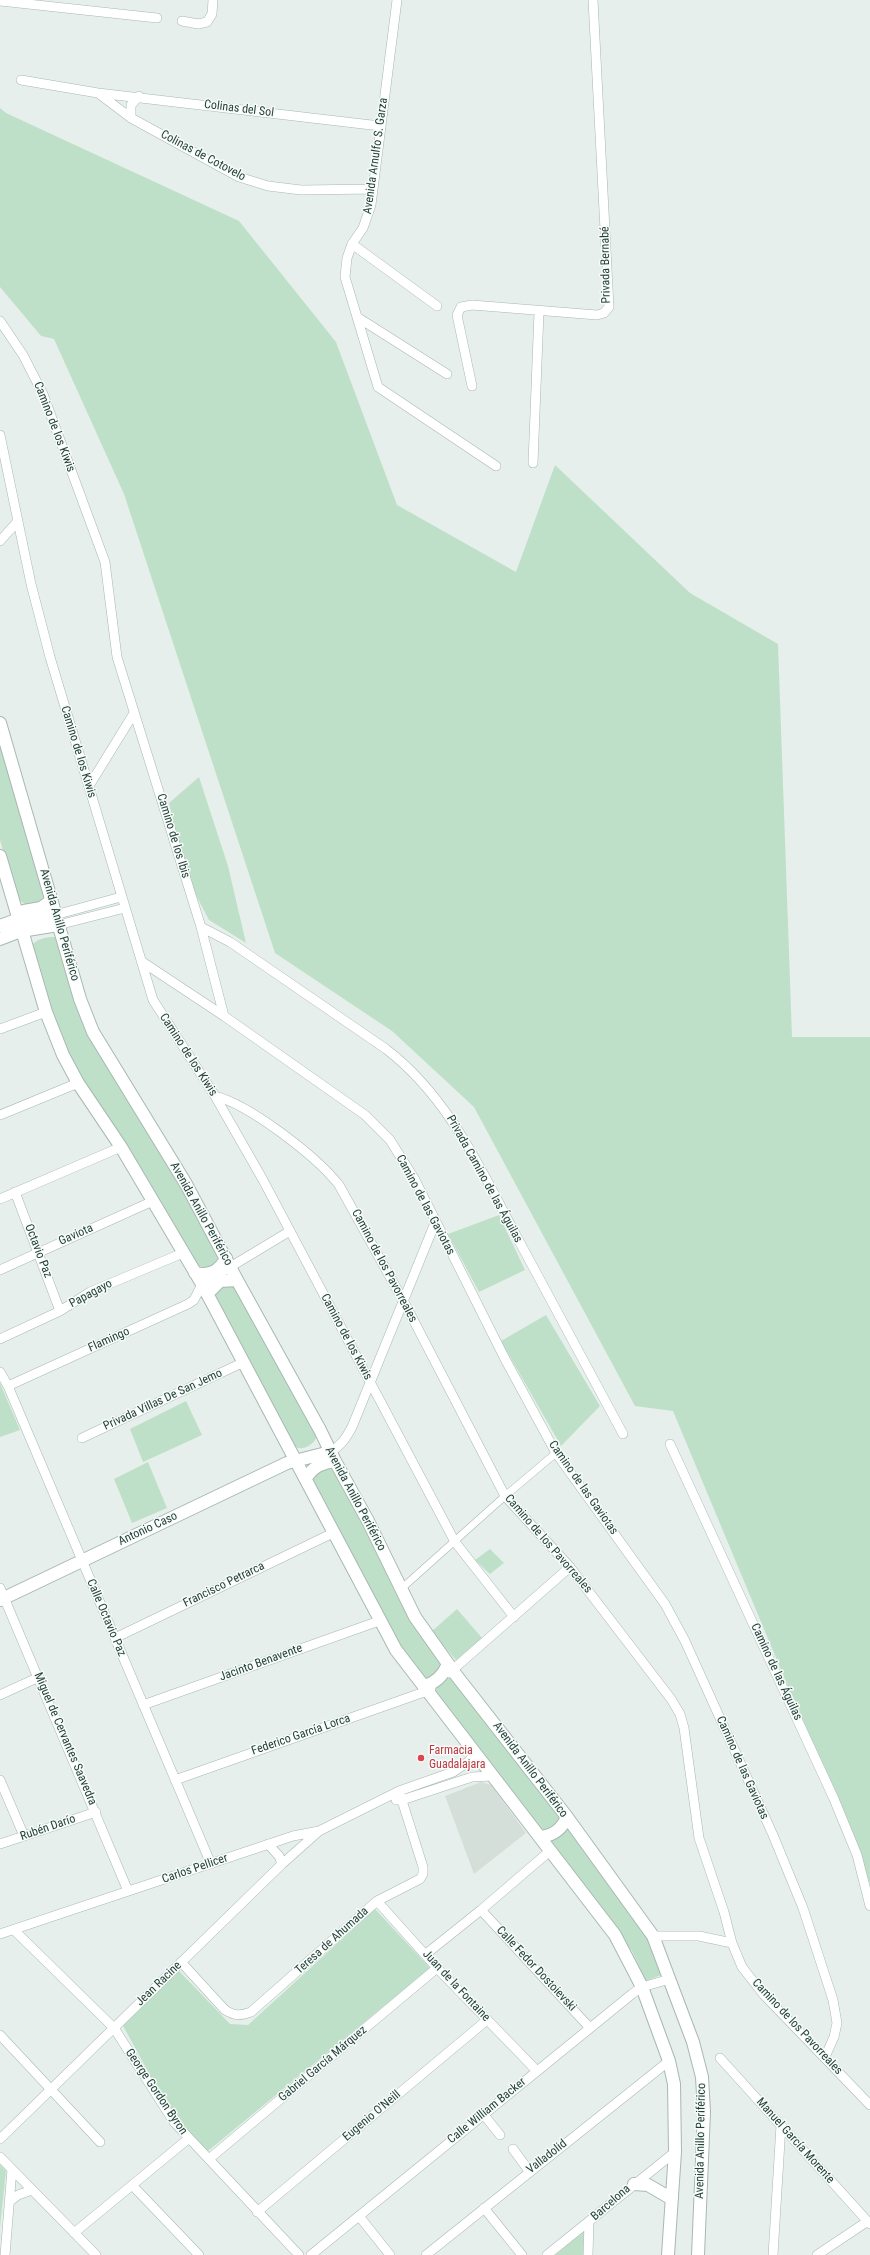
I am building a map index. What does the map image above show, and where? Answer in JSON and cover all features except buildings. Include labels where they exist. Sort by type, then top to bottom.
[{"type":"street","points":[[182,21],[198,24],[207,22],[212,14],[213,0]]},
{"type":"street","name":"Avenida Arnulfo S. Garza","points":[[397,0],[373,189],[366,223],[352,244],[347,258],[345,277],[378,387],[496,466]]},
{"type":"street","name":"Privada Bernabé","points":[[539,312],[596,315],[604,313],[609,307],[593,0]]},
{"type":"street","points":[[0,1],[157,18]]},
{"type":"street","name":"Colinas del Sol","points":[[20,80],[98,93],[139,96],[380,126]]},
{"type":"street","name":"Colinas de Cotovelo","points":[[98,93],[131,118],[239,177],[257,183],[301,190],[373,189]]},
{"type":"street","points":[[131,118],[131,105],[139,96]]},
{"type":"street","points":[[352,244],[437,306]]},
{"type":"street","points":[[472,386],[457,315],[459,308],[472,305],[539,312],[533,463]]},
{"type":"street","points":[[357,317],[447,374]]},
{"type":"street","name":"Camino de los Kiwis","points":[[0,321],[23,355],[37,380],[103,555],[117,657]]},
{"type":"street","name":"Camino de los Kiwis","points":[[0,435],[31,584],[50,657],[124,908],[153,1000],[215,1096],[290,1231],[454,1542],[514,1617]]},
{"type":"street","points":[[0,541],[18,522]]},
{"type":"street","name":"Camino de los Ibis","points":[[117,657],[201,927],[224,1016]]},
{"type":"street","points":[[89,786],[134,713]]},
{"type":"street","name":"Avenida Anillo Periférico","points":[[0,724],[80,999],[93,1032],[186,1184],[323,1437],[332,1457],[368,1521],[401,1589],[422,1627],[452,1670],[567,1816],[653,1936],[693,2042],[702,2077],[704,2112],[698,2255]]},
{"type":"street","points":[[0,856],[46,1012],[63,1055],[78,1083],[121,1147],[205,1289],[306,1478],[379,1621],[402,1659],[615,1934],[642,1988],[669,2061],[674,2084],[674,2152],[668,2255]]},
{"type":"street","points":[[20,926],[43,933],[58,924],[121,897]]},
{"type":"street","points":[[0,939],[20,926],[37,910],[52,901]]},
{"type":"street","points":[[0,926],[58,924],[124,908]]},
{"type":"street","name":"Privada Camino de las Águilas","points":[[201,927],[230,942],[386,1049],[401,1061],[435,1097],[468,1148],[623,1434]]},
{"type":"street","name":"Camino de las Gaviotas","points":[[141,961],[224,1016],[365,1115],[390,1140],[415,1180],[435,1223],[556,1453],[665,1604],[676,1622],[769,1828],[802,1908],[833,2000],[837,2023],[834,2037],[825,2057]]},
{"type":"street","points":[[0,1029],[46,1012]]},
{"type":"street","points":[[0,1115],[78,1083]]},
{"type":"street","name":"Camino de los Pavorreales","points":[[215,1096],[225,1099],[253,1114],[328,1170],[339,1184],[404,1302],[505,1496],[570,1567],[671,1699],[680,1714],[684,1728],[699,1838],[724,1912],[732,1943],[742,1967],[764,1996],[869,2102]]},
{"type":"street","points":[[0,1199],[121,1147]]},
{"type":"street","name":"Octavio Paz","points":[[15,1192],[60,1311]]},
{"type":"street","name":"Gaviota","points":[[0,1270],[152,1201]]},
{"type":"street","points":[[306,1478],[312,1470],[332,1457],[344,1441],[404,1302],[435,1223]]},
{"type":"street","points":[[195,1273],[213,1272],[290,1231]]},
{"type":"street","name":"Papagayo","points":[[0,1339],[60,1311],[90,1292],[183,1253]]},
{"type":"street","points":[[205,1289],[228,1263]]},
{"type":"street","points":[[205,1289],[220,1281],[237,1280]]},
{"type":"street","name":"Flamingo","points":[[8,1386],[188,1304],[205,1289]]},
{"type":"street","name":"Privada Villas De San Jemo","points":[[82,1438],[244,1362]]},
{"type":"street","name":"Calle Octavio Paz","points":[[0,1372],[8,1386],[210,1864]]},
{"type":"street","points":[[294,1457],[310,1451],[323,1437]]},
{"type":"street","name":"Camino de las Águilas","points":[[670,1444],[834,1798],[857,1855],[870,1906]]},
{"type":"street","points":[[401,1589],[505,1496],[556,1453]]},
{"type":"street","points":[[294,1457],[332,1457]]},
{"type":"street","name":"Antonio Caso","points":[[1,1595],[81,1561],[287,1463],[294,1457]]},
{"type":"street","name":"Francisco Petrarca","points":[[115,1638],[333,1533]]},
{"type":"street","points":[[428,1691],[442,1675],[452,1670],[570,1567]]},
{"type":"street","name":"Miguel de Cervantes Saavedra","points":[[1,1595],[39,1677],[128,1892]]},
{"type":"street","name":"Jacinto Benavente","points":[[143,1705],[379,1621]]},
{"type":"street","points":[[0,1696],[39,1677]]},
{"type":"street","name":"Federico García Lorca","points":[[175,1780],[428,1691]]},
{"type":"street","name":"Carlos Pellicer","points":[[400,1796],[453,1772],[468,1762],[475,1754]]},
{"type":"street","name":"Carlos Pellicer","points":[[0,1934],[268,1844],[319,1831],[387,1799],[464,1779],[492,1776]]},
{"type":"street","points":[[0,1780],[24,1836]]},
{"type":"street","name":"Teresa de Ahumada","points":[[181,1962],[225,2010],[233,2015],[242,2016],[252,2012],[377,1901],[388,1893],[415,1882],[423,1874],[400,1796]]},
{"type":"street","name":"Rubén Darío","points":[[0,1844],[96,1812]]},
{"type":"street","points":[[541,1837],[552,1834],[560,1828],[567,1816]]},
{"type":"street","points":[[426,1954],[481,1910],[551,1850],[556,1839],[564,1833],[576,1830]]},
{"type":"street","name":"Jean Racine","points":[[0,2139],[282,1864],[319,1831]]},
{"type":"street","points":[[268,1844],[279,1856],[282,1864]]},
{"type":"street","name":"Juan de la Fontaine","points":[[377,1901],[437,1968],[537,2071]]},
{"type":"street","name":"Calle Fedor Dostoievski","points":[[481,1910],[590,2028]]},
{"type":"street","name":"George Gordon Byron","points":[[14,1930],[114,2028],[174,2122],[188,2139],[209,2159],[257,2212],[299,2255]]},
{"type":"street","points":[[653,1936],[699,1936],[732,1943]]},
{"type":"street","name":"Gabriel García Márquez","points":[[209,2159],[437,1968]]},
{"type":"street","name":"Calle William Backer","points":[[311,2255],[590,2028],[642,1988],[670,1979]]},
{"type":"street","name":"Eugenio O'Neill","points":[[257,2212],[487,2020]]},
{"type":"street","points":[[0,2035],[100,2142]]},
{"type":"street","name":"Manuel García Morente","points":[[720,2058],[869,2222]]},
{"type":"street","name":"Valladolid","points":[[426,2255],[529,2170],[669,2061]]},
{"type":"street","points":[[484,2114],[500,2135]]},
{"type":"street","points":[[773,2255],[781,2124]]},
{"type":"street","points":[[74,2233],[188,2139]]},
{"type":"street","points":[[513,2149],[529,2170]]},
{"type":"street","name":"Barcelona","points":[[547,2255],[590,2222],[674,2152]]},
{"type":"street","points":[[0,2157],[96,2255]]},
{"type":"street","points":[[5,2255],[12,2169]]},
{"type":"street","points":[[634,2184],[648,2185],[672,2199]]},
{"type":"street","points":[[132,2185],[199,2255]]},
{"type":"street","points":[[9,2202],[18,2194],[32,2190]]},
{"type":"street","points":[[484,2208],[522,2255]]},
{"type":"street","points":[[359,2216],[390,2255]]},
{"type":"street","points":[[588,2255],[590,2222]]},
{"type":"street","points":[[817,2255],[869,2222]]},
{"type":"shaded area","points":[[481,1782],[491,1785],[526,1833],[474,1874],[445,1796]]},
{"type":"green space","points":[[0,108],[6,113],[239,221],[336,342],[397,505],[516,572],[555,465],[690,593],[778,644],[792,1037],[870,1037],[870,1883],[673,1411],[635,1406],[474,1107],[392,1031],[275,953],[124,494],[54,339],[41,336],[0,287]]},
{"type":"green space","points":[[0,740],[45,895],[38,905],[27,906],[17,898],[0,840]]},
{"type":"green space","points":[[199,777],[228,866],[246,943],[209,920],[187,878],[169,803]]},
{"type":"green space","points":[[54,937],[59,939],[84,1026],[100,1055],[166,1157],[219,1254],[214,1264],[211,1266],[201,1267],[197,1265],[66,1053],[32,954],[31,946],[41,939]]},
{"type":"green space","points":[[499,1215],[525,1270],[479,1292],[448,1234]]},
{"type":"green space","points":[[222,1286],[236,1286],[317,1436],[311,1445],[304,1448],[297,1448],[294,1446],[213,1293]]},
{"type":"green space","points":[[546,1315],[600,1406],[561,1446],[501,1341]]},
{"type":"green space","points":[[0,1383],[20,1430],[0,1437]]},
{"type":"green space","points":[[186,1401],[202,1435],[143,1462],[130,1429]]},
{"type":"green space","points":[[148,1462],[167,1508],[132,1523],[114,1479]]},
{"type":"green space","points":[[331,1466],[394,1581],[614,1886],[648,1939],[661,1975],[646,1981],[632,1951],[399,1648],[378,1610],[313,1480],[314,1474]]},
{"type":"green space","points":[[490,1549],[504,1563],[490,1574],[475,1560]]},
{"type":"green space","points":[[457,1609],[482,1638],[456,1660],[431,1632]]},
{"type":"green space","points":[[375,1909],[430,1968],[208,2151],[174,2119],[122,2024],[179,1971],[230,2024],[248,2025]]},
{"type":"green space","points":[[0,2165],[6,2171],[0,2227]]},
{"type":"green space","points":[[584,2231],[583,2255],[555,2255]]},
{"type":"place","name":"Farmacia Guadalajara","points":[[421,1758]]}]
